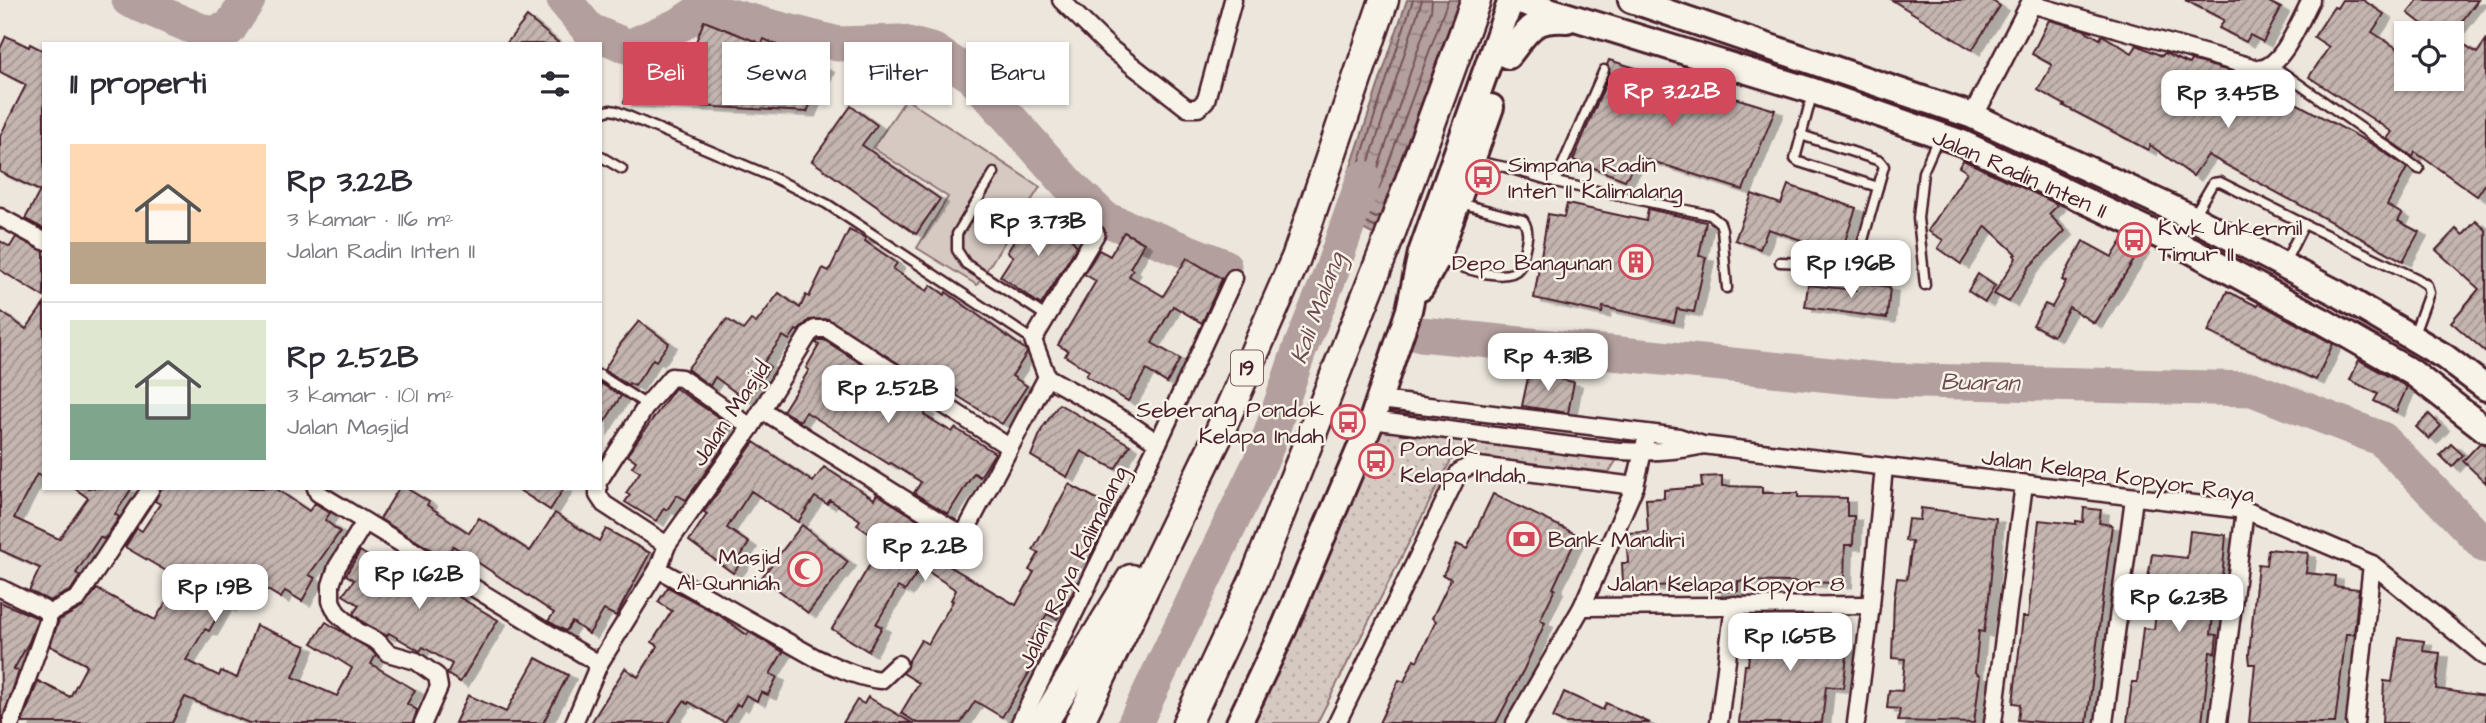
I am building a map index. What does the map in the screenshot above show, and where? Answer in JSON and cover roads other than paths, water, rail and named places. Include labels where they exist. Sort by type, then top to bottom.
[{"type":"highway","name":"19","points":[[1079,723],[1216,440],[1296,258],[1384,0]]},
{"type":"highway","points":[[1188,723],[1254,580],[1386,246],[1476,0]]},
{"type":"highway","points":[[1043,723],[1216,440]]},
{"type":"main road","name":"Jalan Radin Inten II","points":[[1631,0],[1973,116],[2193,218],[2337,293],[2413,338],[2486,388]]},
{"type":"main road","name":"Jalan Radin Inten II","points":[[1519,1],[1813,91],[1962,143],[2192,251],[2321,320],[2413,373],[2486,430]]},
{"type":"main road","points":[[1409,310],[1437,260],[1473,160],[1508,56],[1519,1]]},
{"type":"main road","points":[[1238,723],[1284,628],[1376,410],[1409,310],[1420,253],[1519,1]]},
{"type":"main road","points":[[1508,56],[1534,24],[1547,19],[1586,21]]},
{"type":"street","points":[[1061,0],[1110,48],[1163,90],[1187,108],[1198,108],[1206,100],[1233,0]]},
{"type":"street","points":[[1973,116],[2032,2],[2252,68],[2265,68],[2280,57],[2311,0]]},
{"type":"street","points":[[0,217],[42,240]]},
{"type":"street","points":[[1096,234],[1033,340],[1047,377],[1158,443]]},
{"type":"street","name":"Jalan Raya Kalimalang","points":[[1020,723],[1158,443],[1234,278]]},
{"type":"street","name":"Jalan Masjid","points":[[574,723],[599,664],[658,569],[667,545],[751,427],[809,334],[815,329],[827,328],[1009,447]]},
{"type":"street","points":[[602,477],[647,405],[667,380],[676,376],[751,427]]},
{"type":"street","points":[[762,410],[963,536],[1047,377]]},
{"type":"street","name":"Jalan Kelapa Kopyor Raya","points":[[1376,410],[1646,433],[1679,437],[1703,445],[2245,510],[2372,564],[2486,657]]},
{"type":"street","name":"Jalan Kelapa Kopyor Raya","points":[[1376,410],[1598,450],[1644,452],[1679,450],[1703,445]]},
{"type":"street","points":[[1515,723],[1583,607],[1635,486],[1646,433]]},
{"type":"street","points":[[1337,723],[1459,472],[1464,467],[1471,465],[1635,486]]},
{"type":"street","points":[[1856,723],[1884,467]]},
{"type":"street","points":[[1993,723],[2024,484]]},
{"type":"street","points":[[48,614],[78,598],[150,490]]},
{"type":"street","points":[[317,490],[318,494],[599,664]]},
{"type":"street","points":[[598,490],[604,504],[667,545]]},
{"type":"street","points":[[2104,723],[2134,498]]},
{"type":"street","points":[[2218,723],[2245,510]]},
{"type":"street","points":[[365,522],[337,567],[331,585],[331,601],[342,618],[357,631],[378,642],[385,651],[416,661],[437,676],[439,687],[423,723]]},
{"type":"street","points":[[2355,723],[2372,564]]},
{"type":"street","points":[[658,569],[816,658],[842,669],[881,680],[898,664]]},
{"type":"street","points":[[0,588],[48,614],[48,621],[11,723]]},
{"type":"street","points":[[1719,723],[1734,605]]},
{"type":"street","name":"Jalan Kelapa Kopyor 8","points":[[1583,607],[1871,605]]},
{"type":"lane","points":[[2272,65],[2419,169]]},
{"type":"lane","points":[[1555,183],[1604,70]]},
{"type":"lane","points":[[1813,91],[1794,159],[1878,187]]},
{"type":"lane","points":[[602,112],[616,111],[827,204],[1033,340]]},
{"type":"lane","points":[[1780,262],[1856,265],[1883,163],[1804,136],[1801,132]]},
{"type":"lane","points":[[1925,285],[1918,218],[1923,172],[1939,135]]},
{"type":"lane","points":[[602,157],[622,169]]},
{"type":"lane","points":[[1473,160],[1506,167],[1555,183],[1703,213],[1715,218],[1722,229],[1727,288]]},
{"type":"lane","points":[[994,173],[957,234],[957,250],[966,264],[1046,316]]},
{"type":"lane","points":[[2193,218],[2213,183],[2220,182],[2416,278],[2427,285],[2429,293],[2413,338]]},
{"type":"lane","points":[[1437,260],[1497,275],[1512,273],[1520,267],[1528,236],[1523,220],[1457,202]]},
{"type":"lane","points":[[2284,265],[2304,224]]},
{"type":"lane","points":[[602,376],[647,405]]},
{"type":"water","points":[[1407,0],[1476,0],[1387,242],[1335,214]]},
{"type":"waterway","name":"Buaran","points":[[129,0],[209,34],[229,29],[248,0]]},
{"type":"waterway","name":"Buaran","points":[[564,0],[589,30],[629,47],[681,24],[703,9],[838,44],[900,42],[934,51],[972,76],[1069,185],[1105,219],[1224,266]]},
{"type":"waterway","name":"Kali Malang","points":[[1135,723],[1264,454],[1299,351],[1329,278],[1364,178]]},
{"type":"waterway","name":"Buaran","points":[[1421,334],[1881,380],[2252,389],[2382,439],[2486,546]]},
{"type":"place","name":"Simpang Radin Inten II Kalimalang","points":[[1483,177]]},
{"type":"place","name":"Kwk Unkermil Timur II","points":[[2134,240]]},
{"type":"place","name":"Depo Bangunan","points":[[1636,262]]},
{"type":"place","name":"Seberang Pondok Kelapa Indah","points":[[1348,422]]},
{"type":"place","name":"Pondok Kelapa Indah","points":[[1376,461]]},
{"type":"place","name":"Bank Mandiri","points":[[1524,539]]},
{"type":"place","name":"Masjid Al-Qunniah","points":[[805,569]]}]
